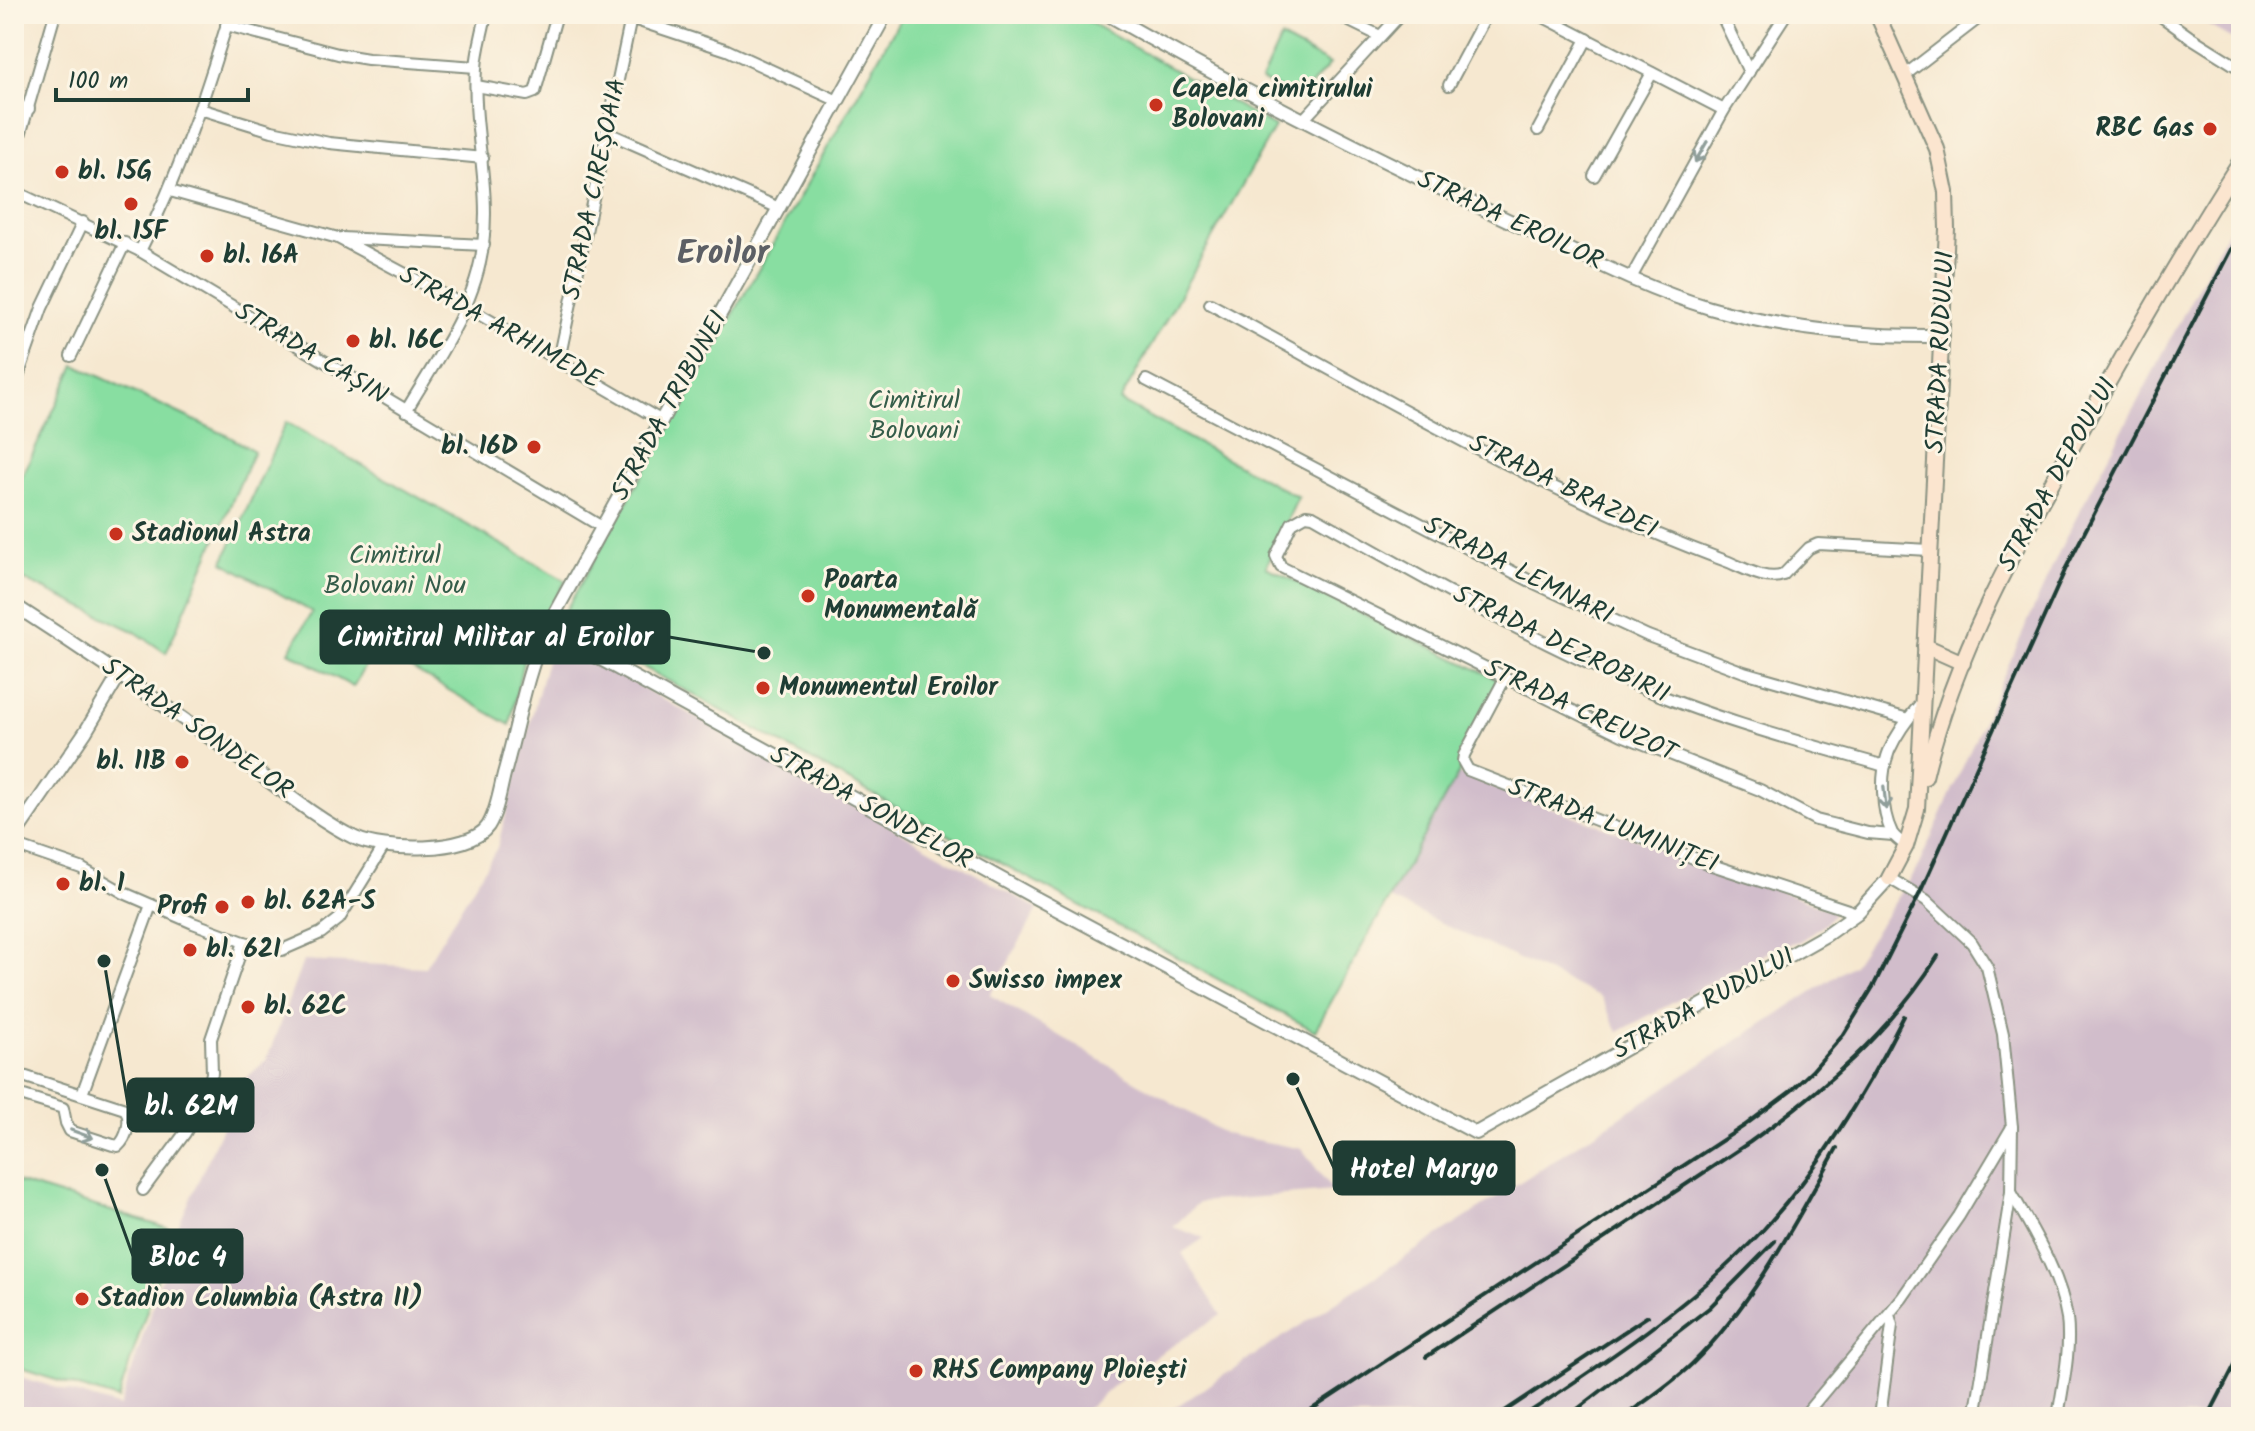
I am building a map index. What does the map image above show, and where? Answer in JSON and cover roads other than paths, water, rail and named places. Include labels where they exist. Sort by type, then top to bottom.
[{"type":"main road","name":"STRADA RUDULUI","points":[[1877,14],[1932,135],[1944,176],[1947,229],[1917,809],[1906,846],[1889,878]]},
{"type":"main road","name":"STRADA DEPOULUI","points":[[1917,809],[1941,721],[1986,609],[2033,516],[2110,379],[2241,160]]},
{"type":"main road","points":[[1925,646],[1963,663]]},
{"type":"street","points":[[14,156],[55,14]]},
{"type":"street","points":[[406,411],[465,306],[484,245],[483,158],[476,67],[486,14]]},
{"type":"street","points":[[476,86],[527,95],[535,92],[557,14]]},
{"type":"street","points":[[618,14],[727,50],[838,101]]},
{"type":"street","name":"STRADA EROILOR","points":[[1107,14],[1303,120],[1477,206],[1685,300],[1747,318],[1872,335],[1943,336]]},
{"type":"street","points":[[1335,14],[1380,36]]},
{"type":"street","points":[[1303,120],[1401,14]]},
{"type":"street","points":[[1449,85],[1487,14]]},
{"type":"street","points":[[1538,14],[1724,110]]},
{"type":"street","points":[[1721,14],[1749,72]]},
{"type":"street","points":[[1631,278],[1724,110],[1786,14]]},
{"type":"street","points":[[1905,75],[1984,14]]},
{"type":"street","points":[[2158,14],[2241,69]]},
{"type":"street","name":"STRADA TRIBUNEI","points":[[546,629],[883,15]]},
{"type":"street","name":"STRADA CIREȘOAIA","points":[[559,360],[631,18]]},
{"type":"street","points":[[140,251],[170,191],[228,20],[301,46],[353,56],[476,67]]},
{"type":"street","points":[[1538,130],[1587,39]]},
{"type":"street","points":[[1594,176],[1652,73]]},
{"type":"street","points":[[14,105],[29,109]]},
{"type":"street","points":[[200,109],[272,131],[329,143],[483,158]]},
{"type":"street","points":[[606,132],[779,208]]},
{"type":"street","name":"STRADA CAȘIN","points":[[14,191],[140,251],[602,527]]},
{"type":"street","name":"STRADA ARHIMEDE","points":[[170,191],[338,238],[465,306],[662,421]]},
{"type":"street","points":[[14,388],[42,308],[83,222]]},
{"type":"street","name":"STRADA ARHIMEDE","points":[[338,238],[484,245]]},
{"type":"street","points":[[71,356],[125,243]]},
{"type":"street","name":"STRADA BRAZDEI","points":[[1210,304],[1566,493],[1704,553],[1768,576],[1783,575],[1809,548],[1818,544],[1930,550]]},
{"type":"street","name":"STRADA LEMNARI","points":[[1146,380],[1534,583],[1648,636],[1744,672],[1908,719]]},
{"type":"street","name":"STRADA DEZROBIRII","points":[[1277,563],[1276,556],[1292,523],[1306,515],[1313,516],[1506,622],[1633,685],[1779,736],[1885,766]]},
{"type":"street","name":"STRADA CREUZOT","points":[[1277,563],[1622,735],[1760,790],[1804,815],[1868,833],[1893,835]]},
{"type":"street","name":"STRADA SONDELOR","points":[[14,605],[120,674],[315,812],[355,838],[384,846],[463,842],[476,838],[487,827],[498,796],[530,668],[546,629],[1034,897],[1476,1133]]},
{"type":"street","points":[[14,836],[86,731],[120,674]]},
{"type":"street","name":"STRADA LUMINIȚEI","points":[[1505,678],[1464,755],[1463,761],[1468,770],[1709,864],[1857,913]]},
{"type":"street","points":[[1906,846],[1893,835],[1884,798],[1885,766],[1889,750],[1921,703]]},
{"type":"street","points":[[14,845],[81,868],[151,905],[244,942],[282,950],[321,933],[339,919],[384,846]]},
{"type":"street","points":[[1889,878],[1926,900],[1961,930],[1987,967],[2003,1034],[2012,1127],[2011,1192],[1975,1417]]},
{"type":"street","name":"STRADA RUDULUI","points":[[1476,1133],[1811,944],[1857,913],[1889,878]]},
{"type":"street","points":[[14,1073],[77,1093],[125,1109],[129,1121],[122,1143],[113,1145],[70,1131],[66,1112],[77,1093],[151,905]]},
{"type":"street","points":[[143,1190],[185,1133],[207,1094],[212,1073],[211,1039],[244,942]]},
{"type":"street","points":[[14,1093],[60,1106],[66,1112]]},
{"type":"street","points":[[1803,1417],[1889,1315],[1942,1242],[2012,1127]]},
{"type":"street","points":[[2011,1192],[2053,1272],[2067,1317],[2067,1364],[2058,1417]]},
{"type":"street","points":[[1880,1417],[1892,1325],[1889,1315]]},
{"type":"railway","points":[[1300,1417],[1744,1126],[1791,1091],[1844,1034],[1873,987],[1919,895],[2066,568],[2241,230]]},
{"type":"railway","points":[[1426,1357],[1750,1142],[1803,1102],[1877,1035],[1938,956]]},
{"type":"railway","points":[[1522,1417],[1617,1353],[1678,1307],[1763,1230],[1804,1181],[1841,1128],[1904,1016]]},
{"type":"railway","points":[[1623,1417],[1692,1364],[1735,1315],[1772,1261],[1837,1148]]},
{"type":"railway","points":[[1567,1417],[1709,1308],[1775,1241]]},
{"type":"railway","points":[[1496,1417],[1648,1316]]},
{"type":"railway","points":[[2208,1417],[2241,1353]]},
{"type":"place","name":"Capela cimitirului Bolovani","points":[[1156,105]]},
{"type":"place","name":"RBC Gas","points":[[2210,129]]},
{"type":"place","name":"bl. 15G","points":[[62,172]]},
{"type":"place","name":"bl. 15F","points":[[131,204]]},
{"type":"place","name":"bl. 16A","points":[[207,256]]},
{"type":"place","name":"bl. 16C","points":[[353,341]]},
{"type":"place","name":"bl. 16D","points":[[534,447]]},
{"type":"place","name":"Stadionul Astra","points":[[116,534]]},
{"type":"place","name":"Poarta Monumentală","points":[[808,596]]},
{"type":"place","name":"Cimitirul Militar al Eroilor","points":[[764,653]]},
{"type":"place","name":"Monumentul Eroilor","points":[[763,688]]},
{"type":"place","name":"bl. 11B","points":[[182,762]]},
{"type":"place","name":"bl. 1","points":[[63,884]]},
{"type":"place","name":"bl. 62A-S","points":[[248,902]]},
{"type":"place","name":"Profi","points":[[222,907]]},
{"type":"place","name":"bl. 62I","points":[[190,950]]},
{"type":"place","name":"bl. 62M","points":[[104,961]]},
{"type":"place","name":"Swisso impex","points":[[953,981]]},
{"type":"place","name":"bl. 62C","points":[[248,1007]]},
{"type":"place","name":"Hotel Maryo","points":[[1293,1079]]},
{"type":"place","name":"Bloc 4","points":[[102,1170]]},
{"type":"place","name":"Stadion Columbia (Astra II)","points":[[82,1299]]},
{"type":"place","name":"RHS Company Ploiești","points":[[916,1371]]},
{"type":"district","name":"Eroilor","points":[[723,254]]},
{"type":"park label","name":"Cimitirul Bolovani","points":[[914,416]]},
{"type":"park label","name":"Cimitirul Bolovani Nou","points":[[395,571]]}]
